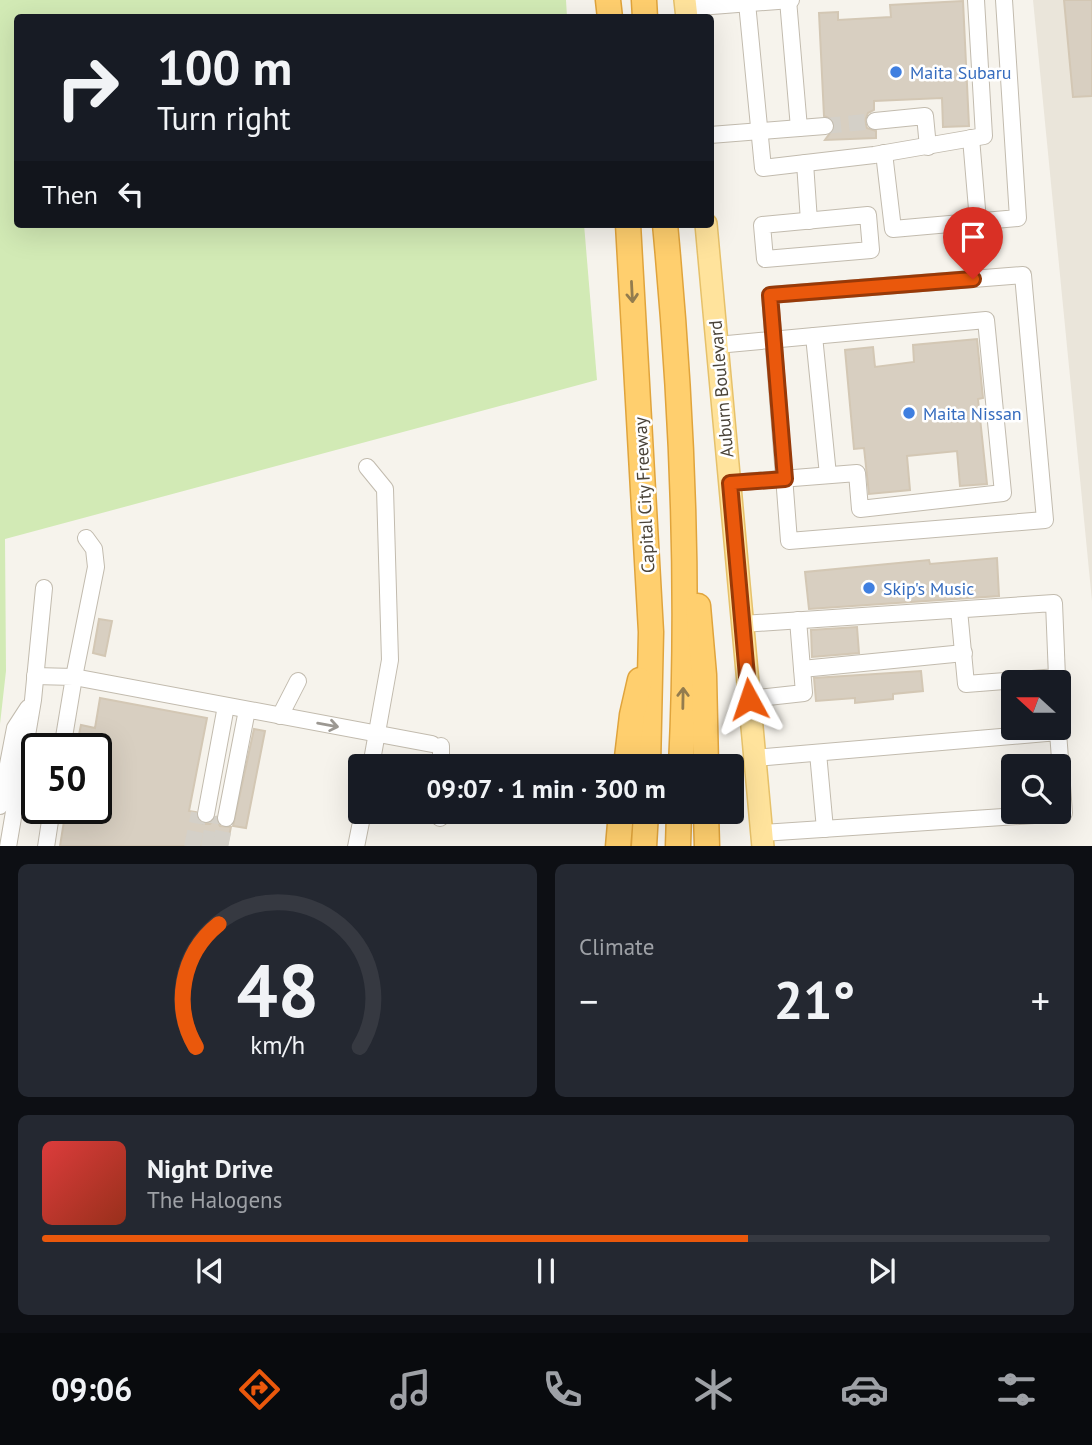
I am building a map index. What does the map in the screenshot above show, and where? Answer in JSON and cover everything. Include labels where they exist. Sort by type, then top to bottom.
[{"type":"highway","name":"Capital City Freeway","points":[[628,228],[651,632],[648,754]]},
{"type":"highway","name":"Capital City Freeway","points":[[665,228],[678,387],[684,567],[681,754]]},
{"type":"highway","points":[[678,387],[704,675],[706,754]]},
{"type":"highway","points":[[627,754],[632,715],[651,632]]},
{"type":"highway","points":[[618,846],[620,824]]},
{"type":"highway","points":[[644,846],[645,824]]},
{"type":"highway","points":[[678,846],[679,824]]},
{"type":"highway","points":[[706,824],[707,846]]},
{"type":"main road","name":"Auburn Boulevard","points":[[706,228],[763,840]]},
{"type":"lane","points":[[686,8],[790,0],[799,128]]},
{"type":"lane","points":[[976,0],[978,221]]},
{"type":"lane","points":[[870,230],[1018,218],[1004,0]]},
{"type":"lane","points":[[747,3],[763,168],[928,147],[1012,133]]},
{"type":"lane","points":[[875,121],[925,116],[928,147]]},
{"type":"lane","points":[[714,135],[825,126]]},
{"type":"lane","points":[[884,153],[893,229]]},
{"type":"lane","points":[[805,163],[809,221]]},
{"type":"lane","points":[[868,215],[870,230],[871,250],[765,259],[762,225],[868,215]]},
{"type":"lane","points":[[1023,275],[1045,520],[789,541],[785,479],[770,295],[1023,275]]},
{"type":"lane","points":[[717,345],[986,320],[1003,494],[860,509],[857,473],[730,483]]},
{"type":"lane","points":[[814,336],[828,475]]},
{"type":"lane","points":[[367,467],[384,489],[390,660],[373,754]]},
{"type":"lane","points":[[65,733],[96,567],[94,549],[86,538]]},
{"type":"lane","points":[[8,846],[33,700],[44,588]]},
{"type":"lane","points":[[743,624],[1054,603],[1057,677],[967,684],[959,610]]},
{"type":"lane","points":[[749,699],[804,693],[798,621]]},
{"type":"lane","points":[[802,669],[964,653]]},
{"type":"lane","points":[[35,676],[74,677],[436,745],[438,754]]},
{"type":"lane","points":[[280,716],[298,681]]},
{"type":"lane","points":[[0,806],[15,728],[33,700]]},
{"type":"lane","points":[[231,707],[211,815],[231,707]]},
{"type":"lane","points":[[755,758],[1058,732],[1063,814],[825,829],[763,840]]},
{"type":"lane","points":[[818,752],[825,829]]},
{"type":"lane","points":[[46,846],[49,824]]},
{"type":"lane","points":[[356,846],[361,824]]},
{"type":"shaded area","points":[[1033,0],[1092,0],[1092,601]]},
{"type":"green space","points":[[0,0],[566,0],[567,14],[14,14],[14,228],[584,228],[597,380],[5,539],[6,671],[0,724]]},
{"type":"building","points":[[1064,0],[1092,0],[1092,96],[1073,97]]},
{"type":"building","points":[[963,1],[969,126],[943,127],[942,98],[874,101],[874,110],[868,113],[865,121],[867,128],[876,131],[876,138],[825,140],[835,126],[833,120],[824,116],[819,13],[838,12],[838,20],[891,17],[890,5]]},
{"type":"building","points":[[977,339],[983,398],[978,399],[987,484],[960,486],[957,451],[907,456],[910,490],[869,494],[864,448],[854,449],[845,350],[873,347],[875,367],[914,362],[913,345]]},
{"type":"building","name":"Skip's Music","points":[[997,558],[999,596],[809,609],[805,572],[929,560],[930,564]]},
{"type":"building","points":[[99,619],[112,621],[105,656],[93,653]]},
{"type":"building","points":[[857,627],[859,653],[812,657],[811,630]]},
{"type":"building","points":[[921,671],[923,691],[893,694],[893,699],[855,703],[855,698],[816,701],[814,678]]},
{"type":"building","points":[[100,698],[207,718],[189,811],[196,812],[196,818],[203,824],[210,824],[216,817],[220,826],[231,827],[227,846],[60,846],[64,824],[112,824],[112,733],[79,733],[81,725],[95,728]]},
{"type":"building","points":[[254,729],[265,731],[246,828],[233,826]]},
{"type":"tunnel","points":[[825,126],[875,121]]},
{"type":"tunnel","points":[[192,846],[199,813]]},
{"type":"tunnel","points":[[209,846],[214,816]]},
{"type":"tunnel","points":[[220,846],[226,818]]},
{"type":"place","name":"Maita Subaru","points":[[896,72]]},
{"type":"place","name":"Maita Nissan","points":[[909,413]]},
{"type":"place","name":"Skip's Music","points":[[869,588]]},
{"type":"route","points":[[749,699],[730,483],[785,479],[770,295],[973,279]]}]
